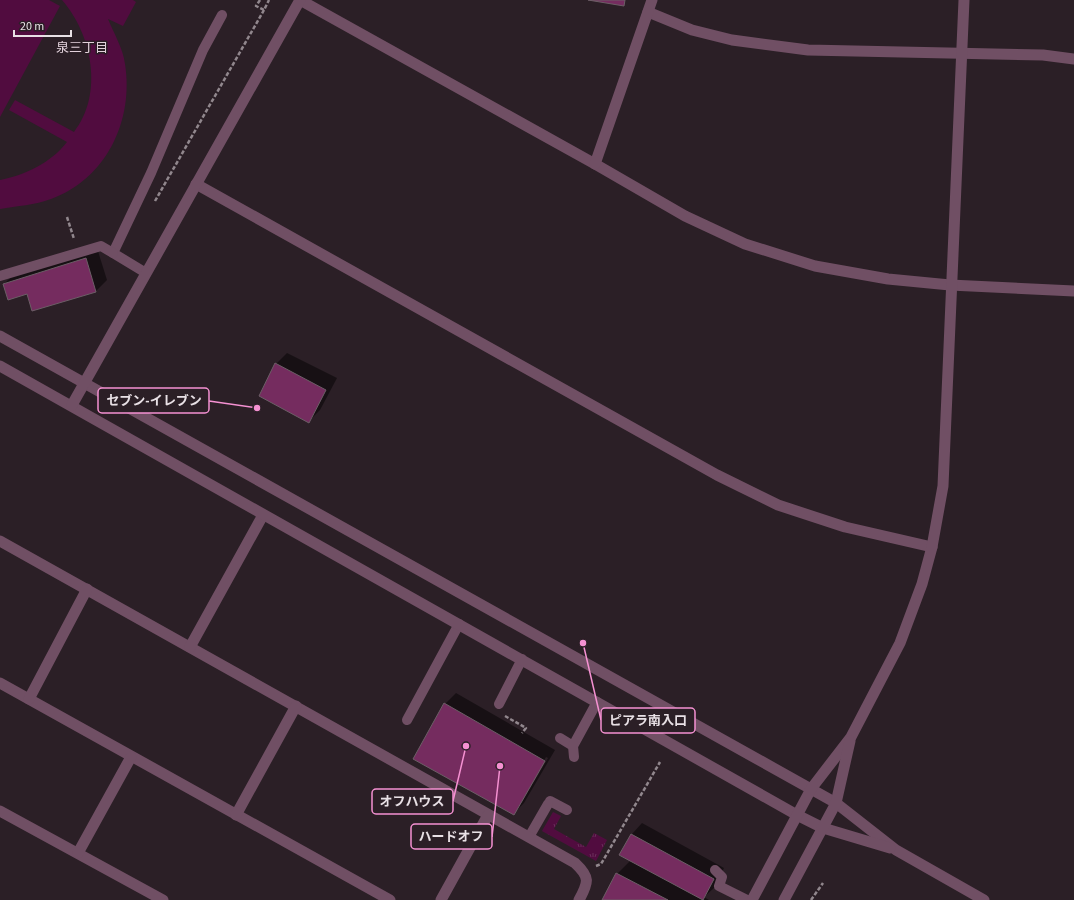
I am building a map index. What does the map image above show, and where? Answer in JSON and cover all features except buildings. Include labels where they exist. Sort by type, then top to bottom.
[{"type":"street","points":[[72,405],[300,0],[595,164],[685,216],[745,244],[815,266],[888,279],[950,285],[1074,291]]},
{"type":"street","points":[[595,164],[652,0]]},
{"type":"street","points":[[752,900],[811,789],[851,737],[900,643],[922,584],[932,548],[943,486],[950,285],[964,0]]},
{"type":"street","points":[[648,12],[692,30],[732,40],[808,50],[1043,55],[1074,59]]},
{"type":"street","points":[[196,184],[717,475],[778,505],[845,527],[932,548]]},
{"type":"street","points":[[0,336],[836,803],[896,850],[984,900]]},
{"type":"street","points":[[0,366],[72,405],[263,515],[822,828],[896,850]]},
{"type":"street","points":[[190,647],[263,515]]},
{"type":"street","points":[[0,541],[575,863],[585,872],[587,882],[579,900]]},
{"type":"street","points":[[29,699],[87,589]]},
{"type":"street","points":[[0,683],[390,900]]},
{"type":"street","points":[[236,815],[296,706]]},
{"type":"street","points":[[784,900],[836,803],[851,737]]},
{"type":"street","points":[[78,853],[132,757]]},
{"type":"street","points":[[0,811],[163,900]]},
{"type":"street","points":[[441,900],[488,815]]},
{"type":"lane","points":[[112,253],[151,173],[203,50],[222,15]]},
{"type":"lane","points":[[0,276],[100,246],[146,273]]},
{"type":"lane","points":[[407,720],[459,624]]},
{"type":"lane","points":[[499,704],[522,659]]},
{"type":"lane","points":[[574,757],[573,746],[597,702]]},
{"type":"lane","points":[[560,738],[573,746]]},
{"type":"lane","points":[[529,837],[549,802],[567,810]]},
{"type":"lane","points":[[715,870],[722,877],[719,886],[747,900]]},
{"type":"path","points":[[260,0],[256,6],[264,10]]},
{"type":"path","points":[[152,208],[269,0]]},
{"type":"path","points":[[67,217],[79,253]]},
{"type":"path","points":[[509,710],[505,717],[526,728],[522,733]]},
{"type":"path","points":[[585,872],[601,864],[660,762]]},
{"type":"path","points":[[811,900],[823,883]]},
{"type":"green space","points":[[0,0],[49,0],[60,6],[0,117]]},
{"type":"green space","points":[[62,0],[133,0],[136,2],[123,26],[108,19],[120,47],[125,64],[127,85],[125,106],[120,126],[112,145],[101,163],[87,177],[70,190],[45,201],[0,209],[0,180],[19,175],[37,167],[53,156],[67,142],[9,110],[15,100],[74,132],[83,117],[89,100],[91,82],[87,47],[81,30]]},
{"type":"green space","points":[[553,812],[561,816],[554,829],[586,847],[594,833],[607,840],[596,861],[542,831]]},
{"type":"place","name":"セブン-イレブン","points":[[257,408]]},
{"type":"place","name":"ピアラ南入口","points":[[583,643]]},
{"type":"place","name":"オフハウス","points":[[466,746]]},
{"type":"place","name":"ハードオフ","points":[[500,766]]},
{"type":"district","name":"泉三丁目","points":[[82,48]]}]
